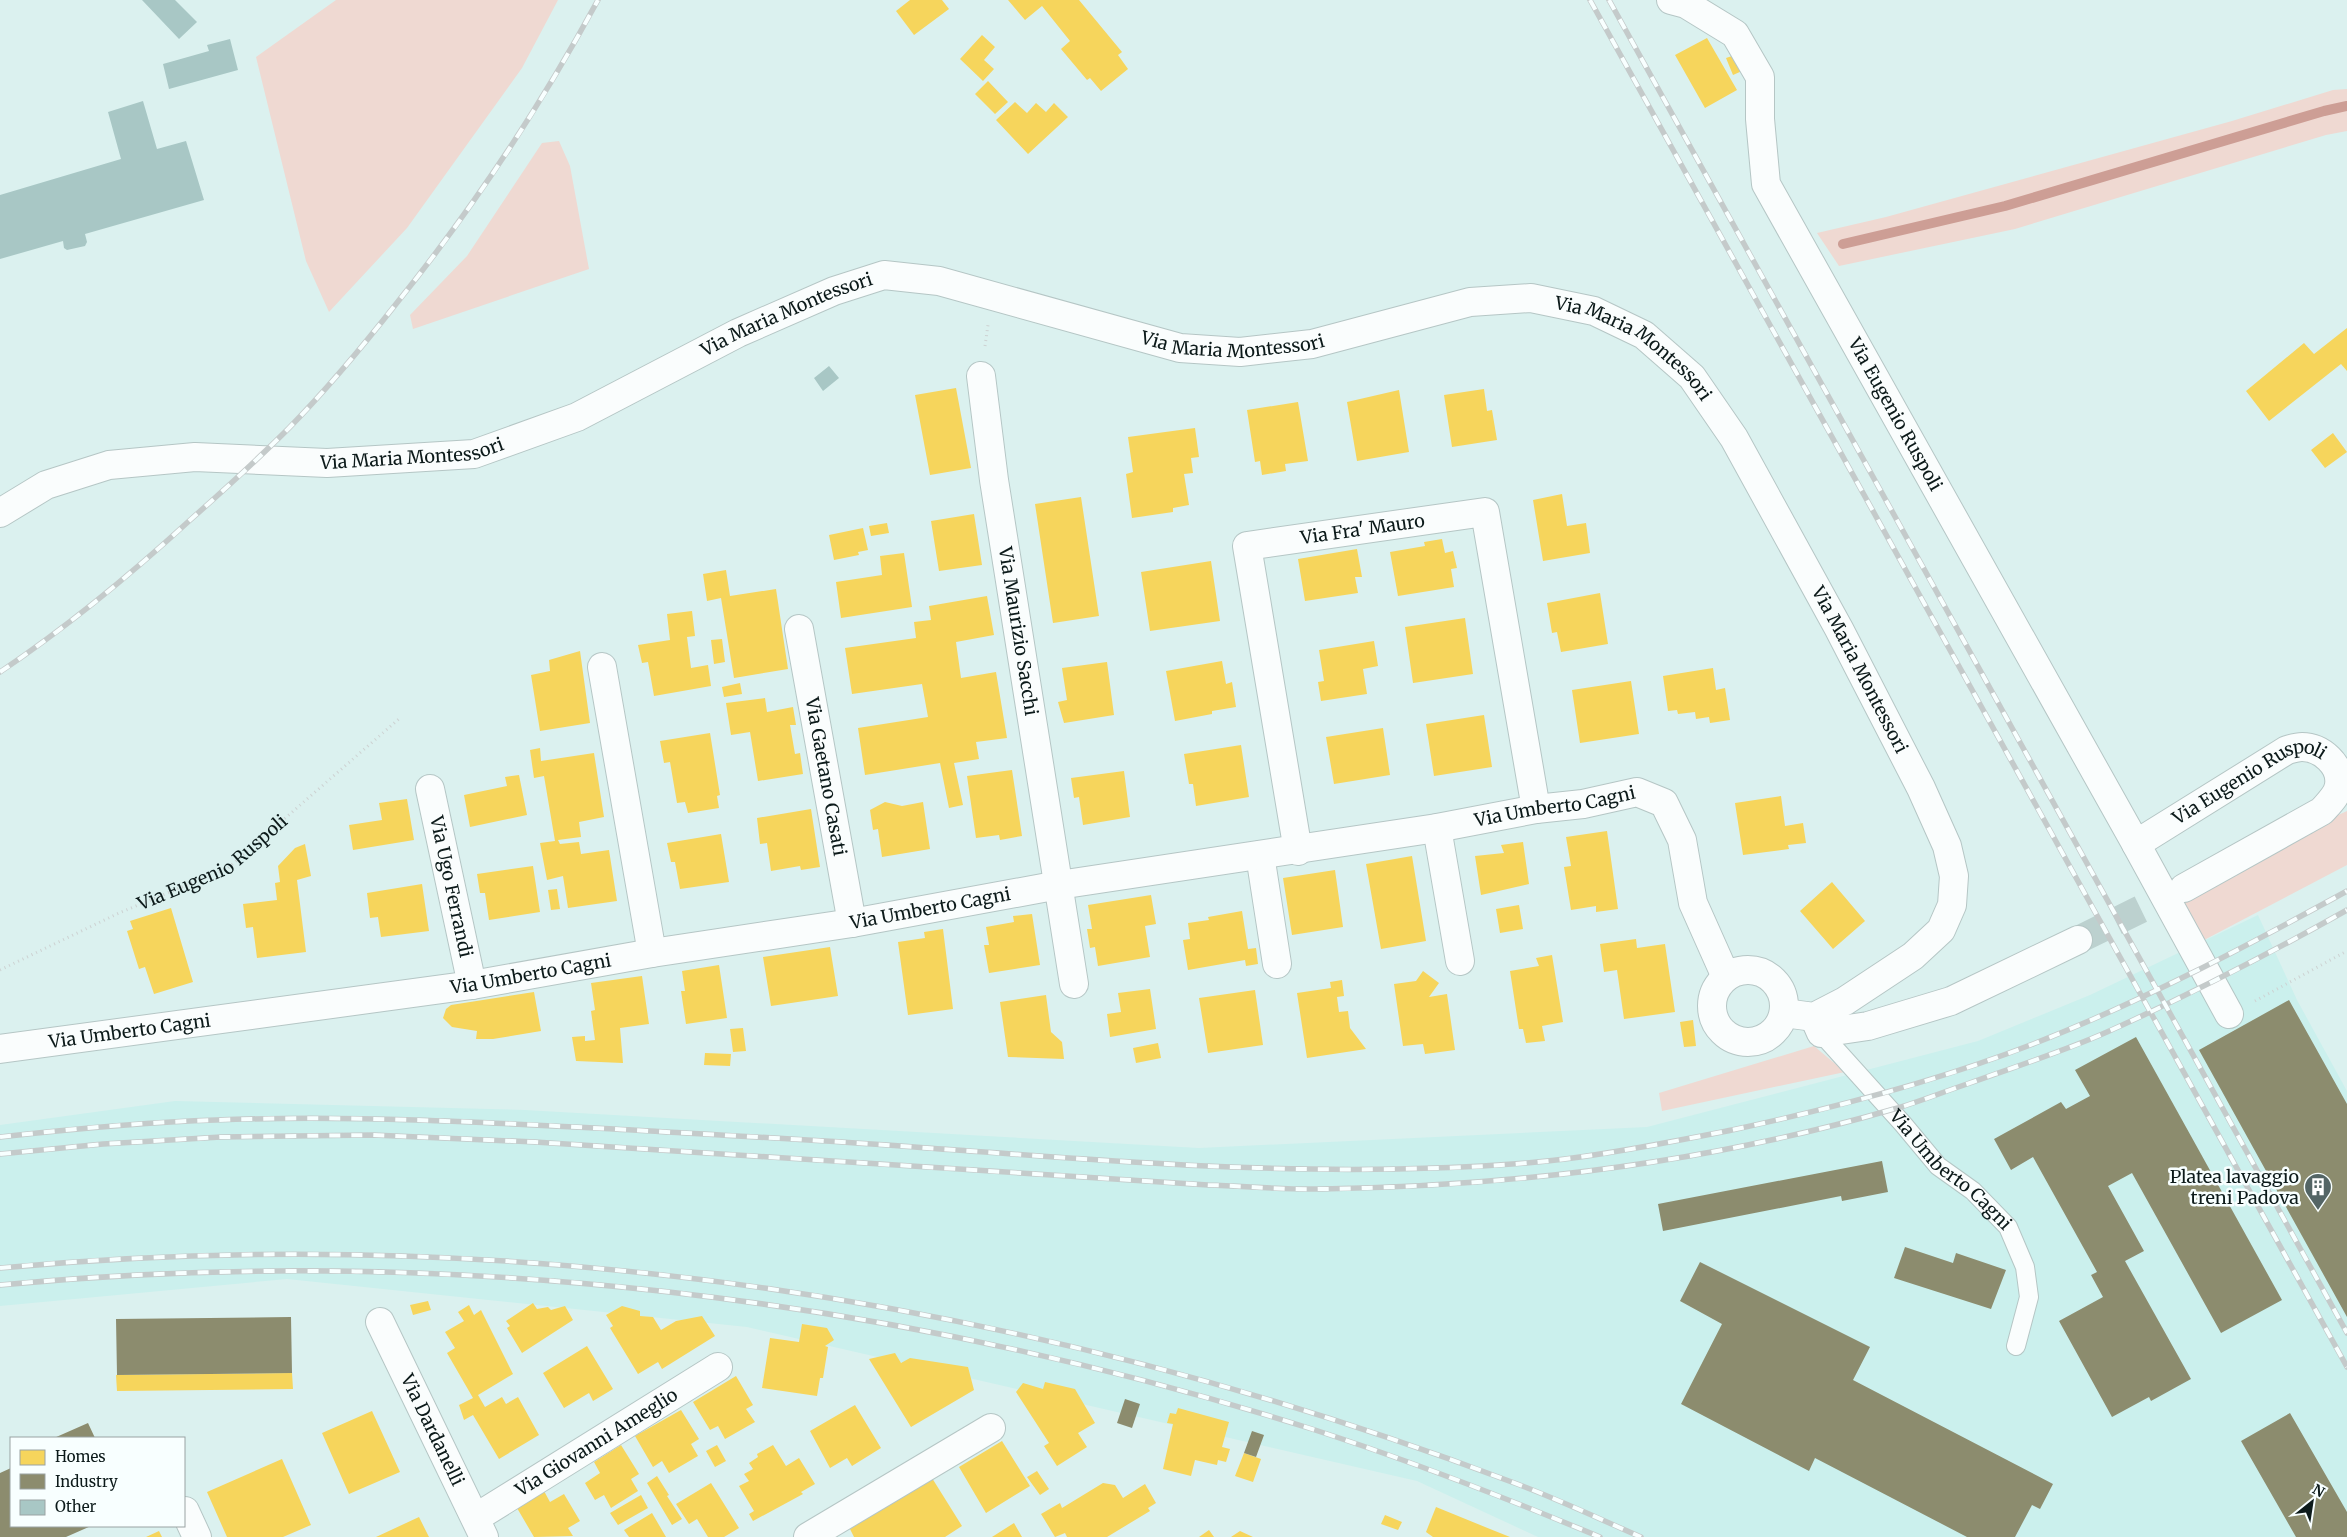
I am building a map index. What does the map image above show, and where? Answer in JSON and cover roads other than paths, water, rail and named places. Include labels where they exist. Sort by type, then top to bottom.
[{"type":"street","name":"Via Eugenio Ruspoli","points":[[1671,0],[1686,4],[1735,34],[1760,77],[1760,119],[1766,184],[2136,844],[2229,1014]]},
{"type":"street","name":"Via Maria Montessori","points":[[0,513],[46,485],[109,465],[195,457],[328,463],[474,454],[577,417],[738,332],[834,290],[884,275],[939,281],[1180,348],[1240,352],[1312,344],[1470,302],[1531,298],[1594,311],[1644,335],[1692,377],[1734,438],[1839,629],[1920,788],[1947,846],[1954,876],[1952,904],[1941,930],[1913,956],[1845,1001],[1817,1025]]},
{"type":"street","name":"Via Maurizio Sacchi","points":[[981,376],[994,480],[1059,885]]},
{"type":"street","name":"Via Fra' Mauro","points":[[1298,851],[1247,546],[1484,512],[1536,809]]},
{"type":"street","name":"Via Gaetano Casati","points":[[799,629],[852,923]]},
{"type":"street","points":[[602,668],[652,953]]},
{"type":"street","name":"Via Eugenio Ruspoli","points":[[2136,844],[2286,750],[2302,746],[2317,750],[2329,758],[2337,768],[2339,785],[2334,797],[2322,811],[2184,888]]},
{"type":"street","name":"Via Ugo Ferrandi","points":[[430,789],[472,985]]},
{"type":"street","name":"Via Umberto Cagni","points":[[0,1049],[472,985],[652,953],[852,923],[1059,885],[1298,851],[1437,828],[1536,809],[1583,804],[1637,792],[1664,803],[1682,840],[1693,903],[1726,977]]},
{"type":"street","points":[[1437,828],[1460,961]]},
{"type":"street","points":[[1260,855],[1277,964]]},
{"type":"street","points":[[1059,885],[1074,984]]},
{"type":"street","points":[[1784,1013],[1817,1025],[1868,1026],[1951,1001],[2078,940]]},
{"type":"street","points":[[1740,970],[1753,970],[1765,974],[1775,981],[1782,992],[1784,1013],[1777,1028],[1768,1036],[1756,1041],[1732,1038],[1722,1030],[1715,1019],[1712,1007],[1714,994],[1726,977],[1740,970]]},
{"type":"street","name":"Via Dardanelli","points":[[380,1322],[480,1527]]},
{"type":"street","name":"Via Giovanni Ameglio","points":[[480,1527],[718,1366]]},
{"type":"street","points":[[808,1537],[991,1428]]},
{"type":"street","points":[[185,1511],[197,1537]]},
{"type":"lane","name":"Via Umberto Cagni","points":[[1817,1025],[1938,1166],[1972,1191],[2008,1227],[2025,1266],[2029,1297],[2016,1346]]},
{"type":"waterway","points":[[1843,244],[2005,206],[2324,111],[2347,106]]},
{"type":"tunnel","points":[[2078,940],[2184,888]]},
{"type":"railway","points":[[0,672],[73,619],[144,561],[265,452],[331,383],[425,268],[479,194],[553,80],[598,0]]},
{"type":"railway","points":[[1590,0],[2347,1367]]},
{"type":"railway","points":[[1609,0],[2347,1333]]},
{"type":"railway","points":[[0,1137],[108,1126],[189,1121],[316,1118],[515,1124],[849,1142],[1221,1167],[1397,1169],[1481,1166],[1544,1161],[1628,1150],[1808,1113],[1922,1082],[1996,1058],[2073,1028],[2153,992],[2270,933],[2347,891]]},
{"type":"railway","points":[[0,1154],[103,1144],[221,1137],[373,1135],[535,1142],[1279,1188],[1394,1187],[1539,1177],[1611,1168],[1753,1144],[1824,1128],[1913,1103],[2055,1053],[2107,1032],[2228,974],[2347,910]]},
{"type":"railway","points":[[0,1268],[192,1256],[384,1255],[576,1266],[766,1288],[955,1321],[1142,1364],[1327,1418],[1526,1487],[1641,1537]]},
{"type":"railway","points":[[0,1285],[166,1274],[332,1271],[499,1277],[665,1291],[830,1314],[993,1345],[1155,1384],[1315,1430],[1458,1480],[1600,1537]]},
{"type":"place","name":"Platea lavaggio treni Padova","points":[[2318,1211]]}]
